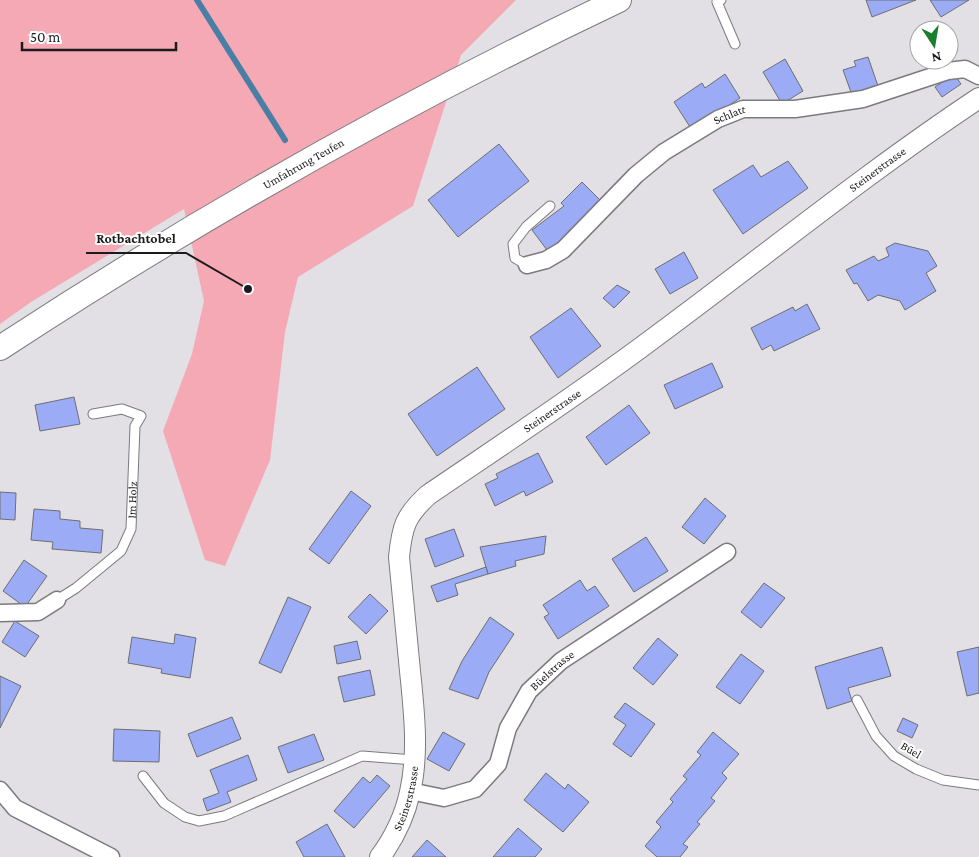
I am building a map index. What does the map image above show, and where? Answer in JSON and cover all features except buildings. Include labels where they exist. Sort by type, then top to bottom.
[{"type":"main road","name":"Umfahrung Teufen","points":[[0,348],[106,280],[315,158],[450,84],[619,0]]},
{"type":"street","name":"Schlatt","points":[[527,265],[546,260],[563,250],[636,175],[664,152],[718,119],[743,109],[795,109],[863,99],[948,71],[964,69],[979,76]]},
{"type":"street","name":"Steinerstrasse","points":[[380,857],[394,834],[404,811],[410,791],[415,760],[413,701],[399,558],[406,520],[414,507],[428,495],[554,410],[651,340],[868,174],[979,98]]},
{"type":"street","name":"Büelstrasse","points":[[410,791],[444,798],[475,789],[498,764],[508,728],[529,691],[561,661],[727,552]]},
{"type":"street","name":"Im Holz","points":[[0,614],[38,612],[56,600]]},
{"type":"street","points":[[0,790],[15,808],[111,857]]},
{"type":"lane","points":[[721,0],[717,2],[736,44]]},
{"type":"lane","points":[[527,265],[515,258],[513,244],[526,227],[550,206]]},
{"type":"lane","name":"Im Holz","points":[[56,600],[76,588],[121,551],[131,529],[135,426],[141,416],[122,409],[93,414]]},
{"type":"lane","name":"Büel","points":[[857,700],[876,736],[894,756],[943,780],[979,785]]},
{"type":"lane","points":[[143,776],[164,803],[185,817],[199,821],[224,816],[362,756],[415,760]]},
{"type":"shaded area","points":[[0,0],[516,0],[461,55],[413,206],[298,277],[285,332],[270,460],[225,566],[205,560],[163,431],[192,354],[204,301],[184,209],[31,302],[0,324]]},
{"type":"waterway","points":[[197,0],[285,140]]},
{"type":"place","name":"Rotbachtobel","points":[[248,289]]}]
